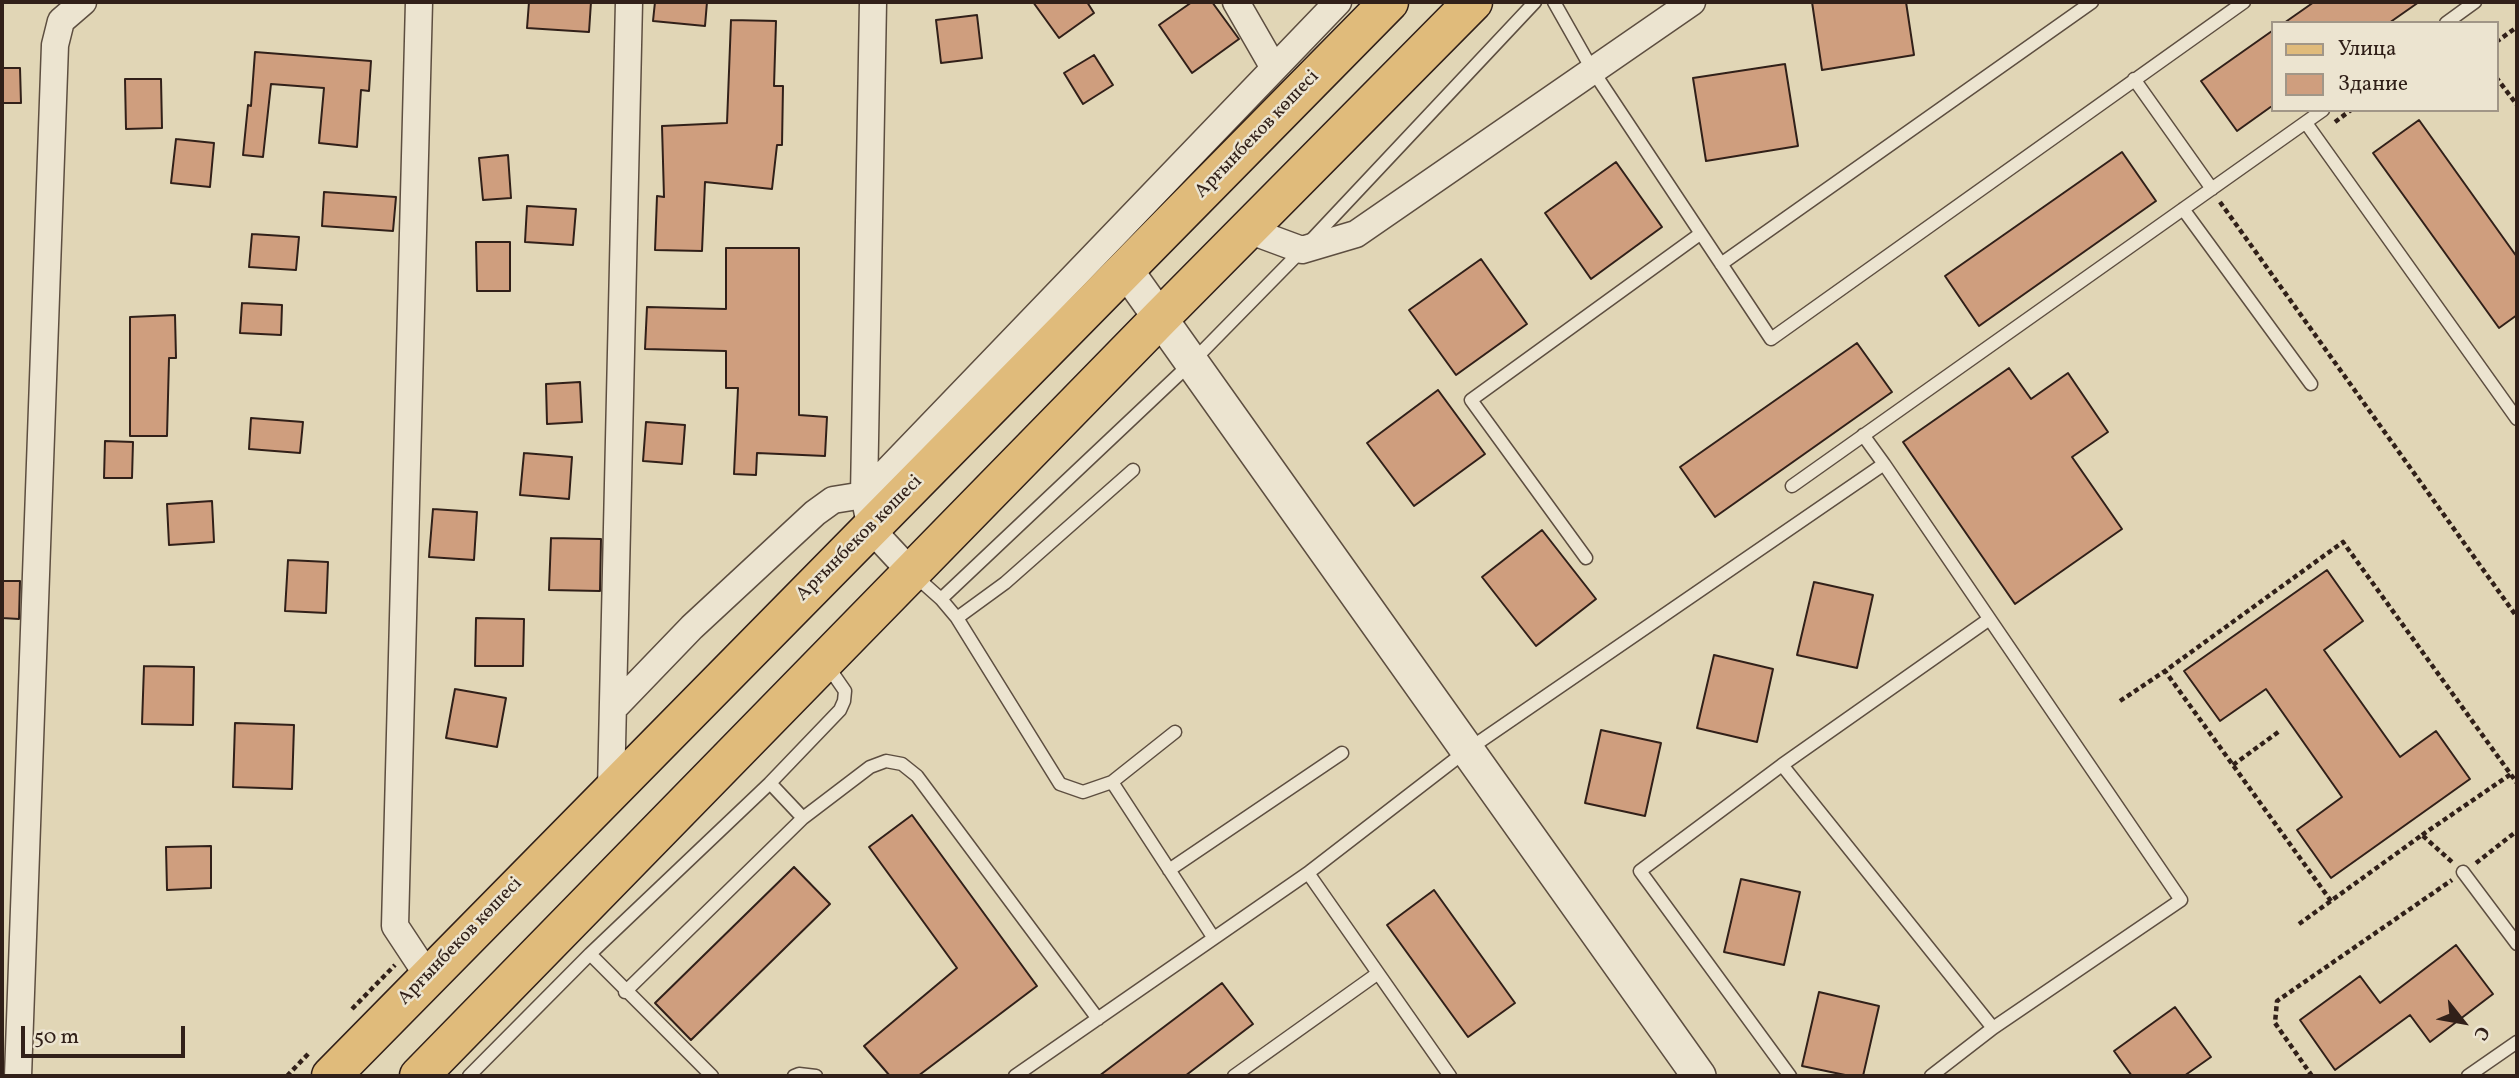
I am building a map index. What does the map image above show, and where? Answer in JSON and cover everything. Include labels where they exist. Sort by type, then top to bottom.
[{"type":"main road","name":"Арғынбеков көшесі","points":[[331,1076],[611,790],[868,512],[1126,270],[1389,2]]},
{"type":"main road","points":[[419,1076],[1473,2]]},
{"type":"street","points":[[18,1076],[55,46],[61,21],[83,2]]},
{"type":"street","points":[[419,2],[395,926],[428,976]]},
{"type":"street","points":[[611,790],[629,2]]},
{"type":"street","points":[[868,512],[873,2]]},
{"type":"street","points":[[1236,2],[1274,68]]},
{"type":"street","points":[[868,512],[1274,68],[1338,2]]},
{"type":"street","points":[[1248,230],[1302,250],[1356,234],[1692,2]]},
{"type":"street","points":[[1126,270],[1699,1076]]},
{"type":"street","points":[[613,709],[692,627],[832,500],[868,512],[912,573]]},
{"type":"lane","points":[[941,599],[1191,363],[1302,250],[1535,2]]},
{"type":"lane","points":[[1553,2],[1593,71],[1771,339],[2244,2]]},
{"type":"lane","points":[[1721,264],[2092,2]]},
{"type":"lane","points":[[2449,21],[2475,2]]},
{"type":"lane","points":[[2134,79],[2212,189]]},
{"type":"lane","points":[[1792,486],[2320,112]]},
{"type":"lane","points":[[2306,123],[2517,419]]},
{"type":"lane","points":[[2183,209],[2311,384]]},
{"type":"lane","points":[[1586,558],[1471,400],[1700,234]]},
{"type":"lane","points":[[1863,435],[2181,900],[1993,1028],[1931,1076]]},
{"type":"lane","points":[[1015,1076],[1308,873],[1466,751],[1884,464]]},
{"type":"lane","points":[[957,618],[1005,583],[1133,470]]},
{"type":"lane","points":[[912,573],[941,599],[957,618],[1060,783],[1083,792],[1112,782],[1175,732]]},
{"type":"lane","points":[[1790,1076],[1640,871],[1782,765],[1988,620]]},
{"type":"lane","points":[[469,1076],[590,954],[770,783],[839,710],[845,691],[824,662]]},
{"type":"lane","points":[[1169,870],[1342,753]]},
{"type":"lane","points":[[625,992],[803,818],[870,767],[886,761],[902,764],[917,776],[1098,1019]]},
{"type":"lane","points":[[1782,765],[1993,1028]]},
{"type":"lane","points":[[1112,782],[1213,937]]},
{"type":"lane","points":[[770,783],[803,818]]},
{"type":"lane","points":[[2463,872],[2517,944]]},
{"type":"lane","points":[[1308,873],[1450,1076]]},
{"type":"lane","points":[[590,954],[625,992],[712,1076]]},
{"type":"lane","points":[[1234,1076],[1377,974]]},
{"type":"lane","points":[[2468,1076],[2517,1042]]},
{"type":"lane","points":[[794,1076],[816,1076]]},
{"type":"path","points":[[2498,41],[2517,27]]},
{"type":"path","points":[[2498,80],[2517,105]]},
{"type":"path","points":[[2212,189],[2517,617]]},
{"type":"path","points":[[2120,701],[2343,542],[2517,783]]},
{"type":"path","points":[[2165,671],[2331,901]]},
{"type":"path","points":[[2233,765],[2281,730]]},
{"type":"path","points":[[2299,924],[2511,774]]},
{"type":"path","points":[[2312,1076],[2275,1023],[2277,1001],[2463,872],[2517,831]]},
{"type":"path","points":[[2422,835],[2463,872]]},
{"type":"building","points":[[529,2],[591,2],[589,32],[527,28]]},
{"type":"building","points":[[655,2],[707,2],[705,26],[653,21]]},
{"type":"building","points":[[1033,2],[1087,2],[1094,13],[1059,38]]},
{"type":"building","points":[[1192,2],[1212,2],[1239,39],[1192,73],[1159,25]]},
{"type":"building","points":[[1812,2],[1906,2],[1914,55],[1822,70]]},
{"type":"building","points":[[2314,2],[2419,2],[2392,21],[2287,21]]},
{"type":"building","points":[[977,15],[982,58],[941,63],[936,20]]},
{"type":"building","points":[[731,20],[776,21],[774,86],[783,86],[782,145],[777,145],[772,189],[705,182],[702,251],[655,250],[657,196],[664,197],[662,126],[727,123]]},
{"type":"building","points":[[2270,32],[2270,107],[2237,131],[2201,81]]},
{"type":"building","points":[[255,52],[371,61],[369,91],[361,90],[357,147],[319,143],[324,88],[271,84],[263,157],[243,155],[248,105],[251,106]]},
{"type":"building","points":[[1094,55],[1113,85],[1083,104],[1064,73]]},
{"type":"building","points":[[1785,64],[1798,146],[1706,161],[1693,78]]},
{"type":"building","points":[[2,68],[20,68],[21,103],[2,103]]},
{"type":"building","points":[[125,79],[161,79],[162,128],[126,129]]},
{"type":"building","points":[[2419,120],[2517,257],[2517,315],[2499,328],[2373,153]]},
{"type":"building","points":[[176,139],[214,143],[210,187],[171,183]]},
{"type":"building","points":[[2122,152],[2156,201],[1979,326],[1945,276]]},
{"type":"building","points":[[508,155],[511,198],[483,200],[479,158]]},
{"type":"building","points":[[1616,162],[1662,227],[1591,279],[1545,213]]},
{"type":"building","points":[[324,192],[396,197],[393,231],[322,226]]},
{"type":"building","points":[[527,206],[576,209],[573,245],[525,242]]},
{"type":"building","points":[[252,234],[299,237],[296,270],[249,267]]},
{"type":"building","points":[[476,242],[510,242],[510,291],[477,291]]},
{"type":"building","points":[[726,248],[799,248],[799,415],[827,417],[825,456],[757,453],[756,475],[734,474],[738,388],[726,388],[726,351],[645,349],[647,307],[726,309]]},
{"type":"building","points":[[1481,259],[1527,324],[1456,375],[1409,310]]},
{"type":"building","points":[[242,303],[282,305],[281,335],[240,333]]},
{"type":"building","points":[[175,315],[176,358],[169,358],[167,436],[130,436],[130,317]]},
{"type":"building","points":[[1857,343],[1892,392],[1715,517],[1680,467]]},
{"type":"building","points":[[2009,368],[2031,399],[2068,373],[2108,432],[2072,457],[2122,529],[2015,604],[1903,442]]},
{"type":"building","points":[[580,382],[582,422],[547,424],[546,384]]},
{"type":"building","points":[[1438,390],[1485,454],[1414,506],[1367,443]]},
{"type":"building","points":[[251,418],[303,422],[300,453],[249,449]]},
{"type":"building","points":[[646,422],[685,425],[682,464],[643,461]]},
{"type":"building","points":[[105,441],[133,442],[132,478],[104,478]]},
{"type":"building","points":[[524,453],[572,457],[569,499],[520,495]]},
{"type":"building","points":[[212,501],[214,542],[169,545],[167,504]]},
{"type":"building","points":[[433,509],[477,512],[474,560],[429,557]]},
{"type":"building","points":[[1542,530],[1596,599],[1536,646],[1482,577]]},
{"type":"building","points":[[551,538],[601,539],[600,591],[549,590]]},
{"type":"building","points":[[288,560],[328,562],[326,613],[285,611]]},
{"type":"building","points":[[2327,570],[2363,621],[2324,650],[2400,757],[2436,731],[2470,779],[2331,878],[2297,830],[2342,797],[2266,689],[2220,721],[2184,671]]},
{"type":"building","points":[[2,581],[20,581],[19,619],[2,618]]},
{"type":"building","points":[[1814,582],[1873,595],[1857,668],[1797,655]]},
{"type":"building","points":[[476,618],[524,619],[523,666],[475,666]]},
{"type":"building","points":[[1714,655],[1773,669],[1757,742],[1697,728]]},
{"type":"building","points":[[144,666],[194,667],[193,725],[142,724]]},
{"type":"building","points":[[455,689],[506,698],[497,747],[446,738]]},
{"type":"building","points":[[235,723],[294,725],[292,789],[233,787]]},
{"type":"building","points":[[1601,730],[1661,743],[1645,816],[1585,803]]},
{"type":"building","points":[[912,815],[1037,986],[918,1076],[890,1076],[864,1046],[957,968],[869,847]]},
{"type":"building","points":[[211,846],[211,888],[167,890],[166,847]]},
{"type":"building","points":[[794,867],[830,904],[691,1040],[655,1003]]},
{"type":"building","points":[[1741,879],[1800,892],[1784,965],[1724,952]]},
{"type":"building","points":[[1434,890],[1515,1003],[1468,1037],[1387,925]]},
{"type":"building","points":[[2456,945],[2493,994],[2430,1042],[2410,1015],[2335,1070],[2300,1020],[2360,976],[2380,1003]]},
{"type":"building","points":[[1222,983],[1253,1024],[1185,1076],[1099,1076]]},
{"type":"building","points":[[1819,992],[1879,1006],[1863,1076],[1850,1076],[1802,1066]]},
{"type":"building","points":[[2175,1007],[2211,1057],[2184,1076],[2132,1076],[2114,1051]]}]
